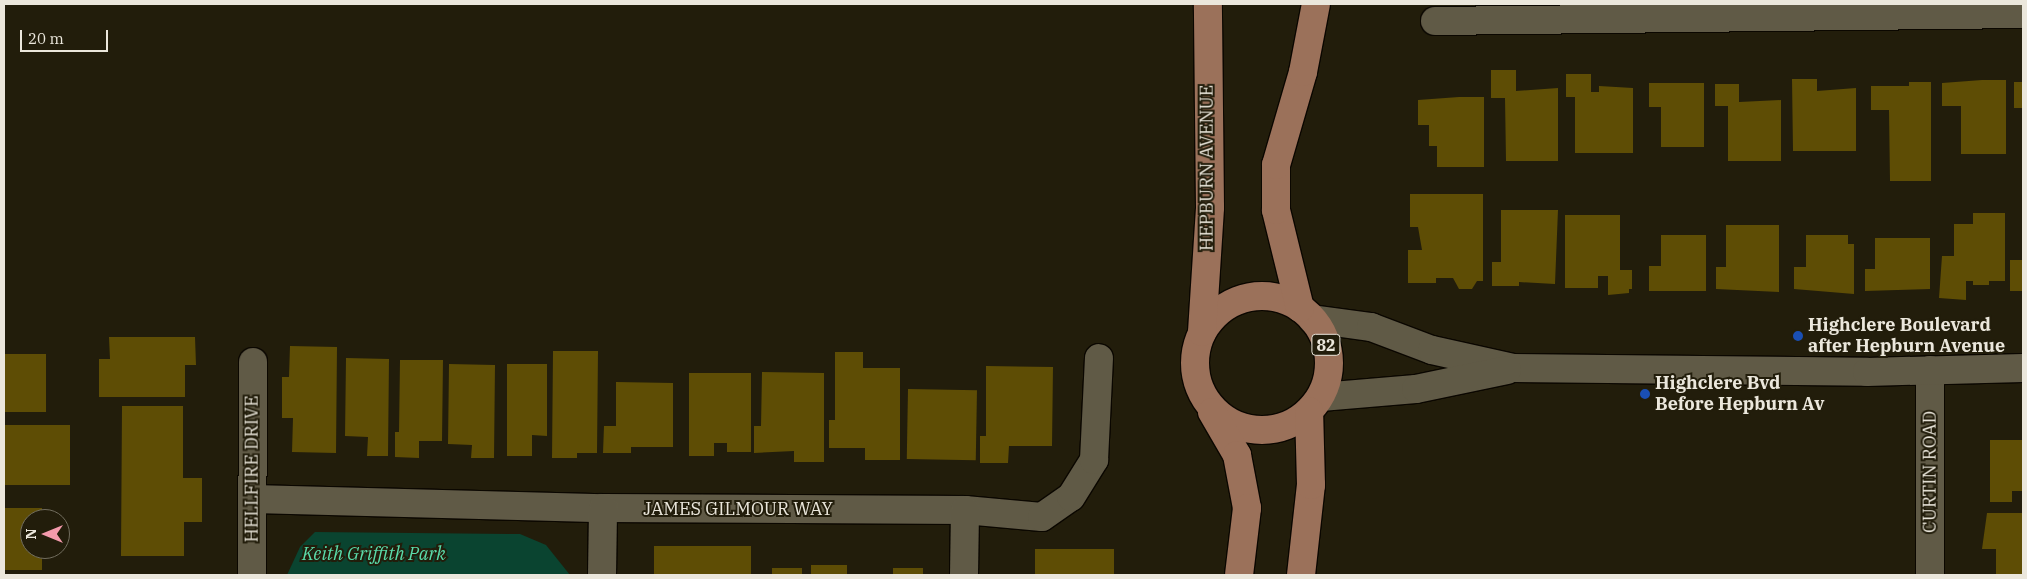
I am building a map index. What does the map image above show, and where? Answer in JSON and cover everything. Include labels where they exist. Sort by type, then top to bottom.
[{"type":"main road","name":"HEPBURN AVENUE","points":[[1208,4],[1210,207],[1202,332],[1194,356],[1197,382],[1237,456],[1247,508],[1239,575]]},
{"type":"main road","name":"82","points":[[1301,575],[1310,485],[1315,404],[1329,363],[1325,340],[1306,313],[1276,210],[1276,165],[1303,72],[1316,4]]},
{"type":"main road","name":"HEPBURN AVENUE","points":[[1202,332],[1224,308],[1254,296],[1286,300],[1306,313]]},
{"type":"main road","name":"HEPBURN AVENUE","points":[[1208,405],[1226,421],[1248,430],[1272,431],[1294,423],[1315,404]]},
{"type":"street","points":[[1435,22],[1710,10],[2023,14]]},
{"type":"street","points":[[1306,313],[1371,327],[1432,350],[1513,368],[1783,372],[2023,368]]},
{"type":"street","name":"JAMES GILMOUR WAY","points":[[253,499],[603,508],[965,510],[1042,517],[1071,497],[1094,460],[1099,358]]},
{"type":"street","name":"HELLFIRE DRIVE","points":[[252,575],[253,362]]},
{"type":"street","points":[[1315,404],[1416,390],[1513,368]]},
{"type":"street","name":"CURTIN ROAD","points":[[1930,370],[1930,575]]},
{"type":"street","points":[[602,575],[603,508]]},
{"type":"street","points":[[964,575],[965,510]]},
{"type":"green space","name":"Keith Griffith Park","points":[[315,532],[520,534],[546,545],[570,575],[287,575],[300,547]]},
{"type":"building","points":[[1491,70],[1516,70],[1516,91],[1558,88],[1558,161],[1506,161],[1505,98],[1491,98]]},
{"type":"building","points":[[1566,74],[1591,74],[1591,92],[1599,92],[1599,86],[1633,88],[1633,153],[1575,153],[1575,97],[1566,97]]},
{"type":"building","points":[[1792,79],[1817,79],[1817,91],[1856,88],[1856,151],[1793,151]]},
{"type":"building","points":[[2006,80],[2006,154],[1961,154],[1961,106],[1942,106],[1942,83]]},
{"type":"building","points":[[1909,82],[1931,82],[1931,181],[1890,181],[1889,110],[1871,110],[1871,86],[1909,86]]},
{"type":"building","points":[[2014,82],[2023,82],[2023,108],[2014,108]]},
{"type":"building","points":[[1649,83],[1704,83],[1704,147],[1661,147],[1661,107],[1649,107]]},
{"type":"building","points":[[1715,84],[1739,84],[1739,102],[1781,100],[1781,161],[1728,161],[1728,106],[1715,106]]},
{"type":"building","points":[[1484,97],[1484,167],[1437,167],[1437,146],[1429,146],[1429,125],[1418,125],[1418,100]]},
{"type":"building","points":[[1410,194],[1483,194],[1483,281],[1477,281],[1472,289],[1459,289],[1453,278],[1436,278],[1436,283],[1408,283],[1408,250],[1422,250],[1418,227],[1410,227]]},
{"type":"building","points":[[1501,210],[1558,210],[1555,284],[1519,282],[1519,286],[1492,286],[1492,262],[1501,262]]},
{"type":"building","points":[[1973,213],[2005,213],[2005,281],[1989,281],[1989,285],[1973,285],[1973,281],[1966,281],[1966,300],[1939,298],[1942,256],[1954,256],[1954,224],[1973,224]]},
{"type":"building","points":[[1565,215],[1620,215],[1620,270],[1632,270],[1632,289],[1629,289],[1629,293],[1608,295],[1608,276],[1598,276],[1598,288],[1565,288]]},
{"type":"building","points":[[1726,225],[1779,225],[1779,292],[1716,289],[1716,267],[1726,267]]},
{"type":"building","points":[[1661,235],[1706,235],[1706,291],[1649,291],[1649,266],[1661,266]]},
{"type":"building","points":[[1806,235],[1848,235],[1848,244],[1854,244],[1854,294],[1794,289],[1794,267],[1806,267]]},
{"type":"building","points":[[1875,238],[1930,238],[1930,289],[1865,291],[1865,269],[1875,269]]},
{"type":"building","points":[[2010,260],[2023,260],[2023,291],[2010,291]]},
{"type":"building","points":[[109,337],[195,337],[196,365],[185,365],[185,397],[99,397],[99,359],[110,359]]},
{"type":"building","points":[[290,346],[337,347],[336,453],[292,452],[293,418],[282,418],[282,377],[289,377]]},
{"type":"building","points":[[553,351],[598,351],[597,453],[577,453],[577,458],[552,458]]},
{"type":"building","points":[[835,352],[863,352],[863,368],[900,368],[900,460],[865,460],[865,448],[829,448],[829,420],[835,420]]},
{"type":"building","points":[[4,354],[46,354],[46,412],[4,412]]},
{"type":"building","points":[[346,358],[389,359],[388,456],[367,456],[368,437],[345,436]]},
{"type":"building","points":[[400,360],[443,360],[442,441],[419,441],[419,458],[395,457],[395,432],[399,432]]},
{"type":"building","points":[[449,364],[495,365],[494,458],[471,458],[472,445],[448,444]]},
{"type":"building","points":[[507,364],[547,364],[547,436],[532,435],[532,456],[507,456]]},
{"type":"building","points":[[986,366],[1053,367],[1052,446],[1009,446],[1008,463],[980,463],[980,436],[986,436]]},
{"type":"building","points":[[762,372],[824,373],[824,462],[794,462],[794,451],[754,453],[754,426],[761,426]]},
{"type":"building","points":[[689,373],[751,373],[751,452],[727,452],[727,443],[714,443],[714,456],[689,456]]},
{"type":"building","points":[[616,382],[673,383],[673,447],[631,447],[631,453],[603,453],[604,426],[616,426]]},
{"type":"building","points":[[908,389],[977,390],[976,460],[907,459]]},
{"type":"building","points":[[122,406],[183,406],[183,478],[202,478],[202,522],[184,522],[184,556],[121,556]]},
{"type":"building","points":[[4,425],[70,425],[70,485],[4,485]]},
{"type":"building","points":[[1990,440],[2023,440],[2023,491],[2012,491],[2012,502],[1990,502]]},
{"type":"building","points":[[4,508],[42,508],[20,509],[20,559],[42,559],[42,570],[4,570]]},
{"type":"building","points":[[1987,513],[2023,513],[2023,575],[1996,575],[1996,549],[1982,549]]},
{"type":"building","points":[[654,546],[751,546],[751,575],[654,575]]},
{"type":"building","points":[[1035,549],[1114,549],[1114,575],[1035,575]]},
{"type":"building","points":[[811,565],[847,565],[847,575],[811,575]]},
{"type":"building","points":[[772,568],[802,568],[802,575],[772,575]]},
{"type":"building","points":[[893,568],[923,568],[923,575],[893,575]]},
{"type":"place","name":"Highclere Boulevard after Hepburn Avenue","points":[[1798,336]]},
{"type":"place","name":"Highclere Bvd Before Hepburn Av","points":[[1645,394]]}]
